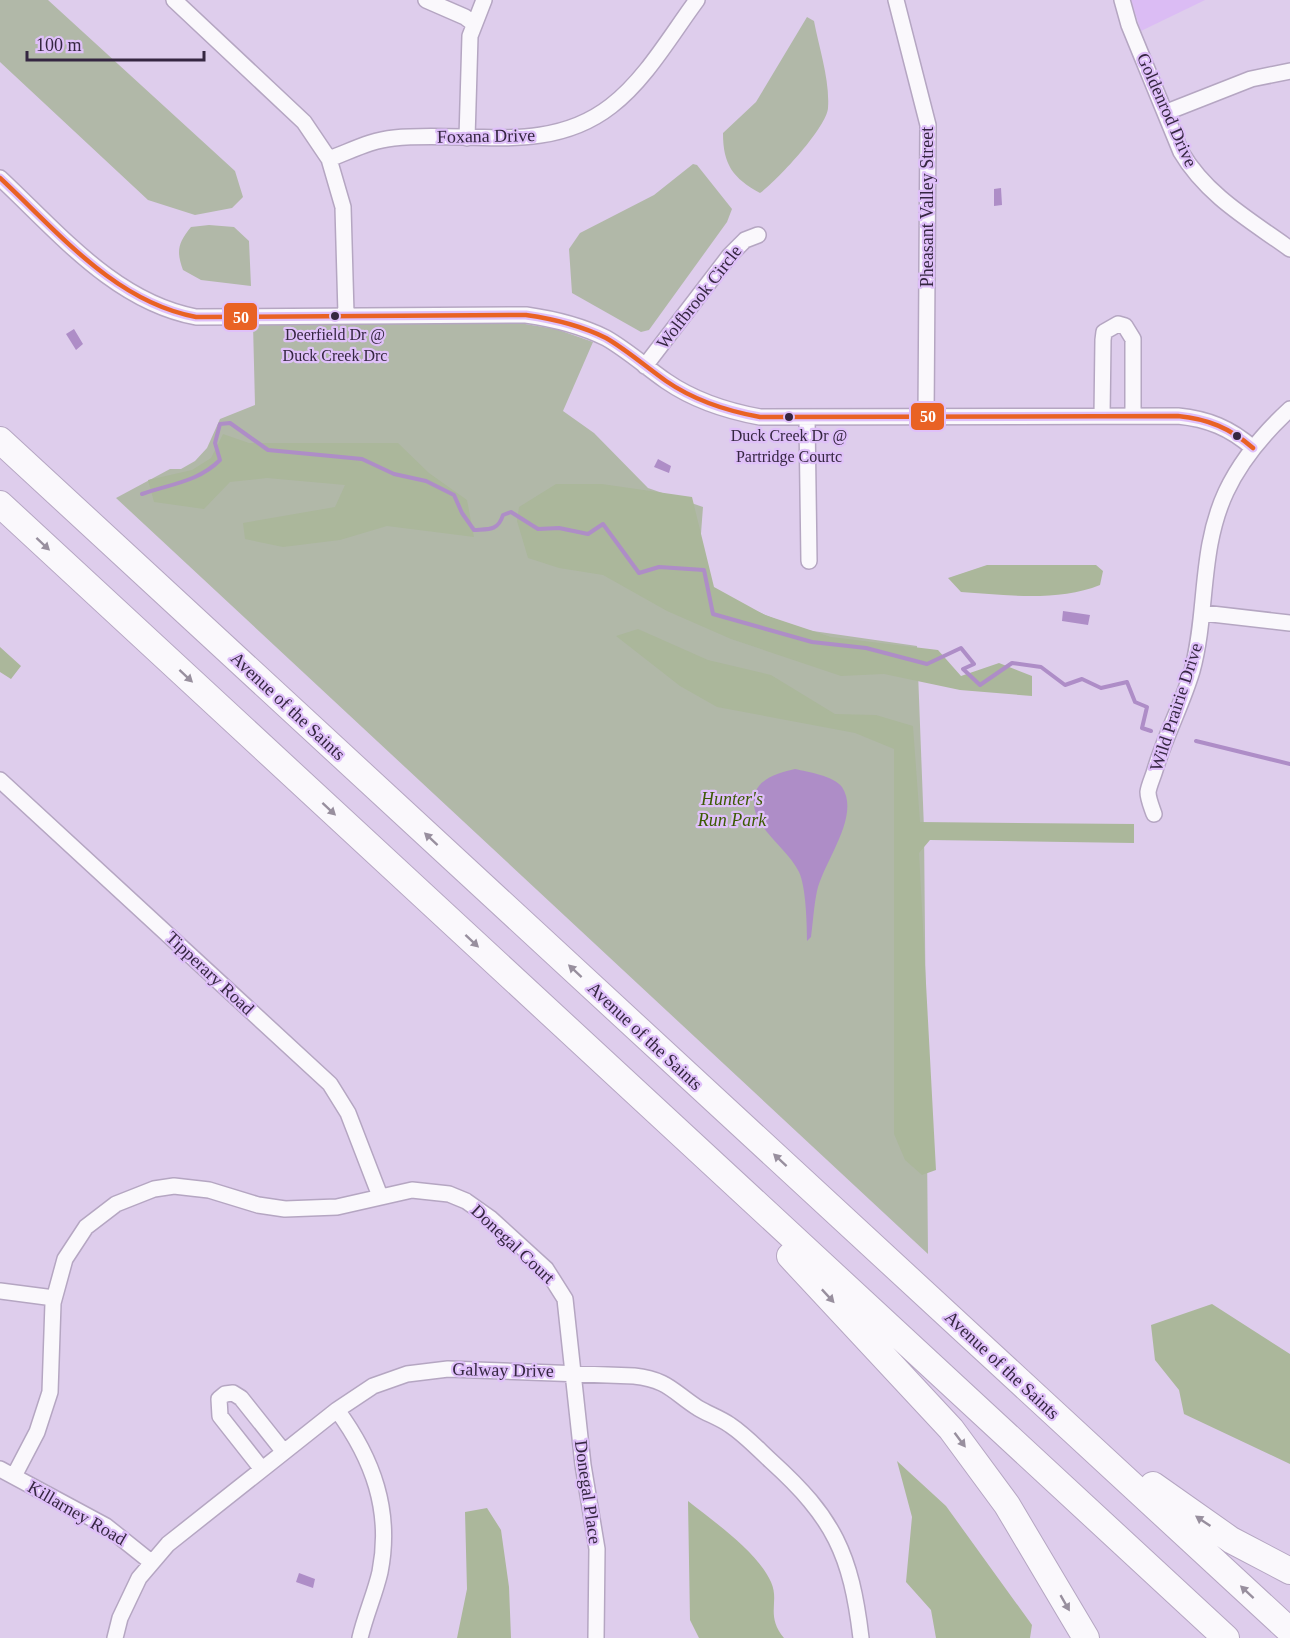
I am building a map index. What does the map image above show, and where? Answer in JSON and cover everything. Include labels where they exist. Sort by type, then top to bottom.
[{"type":"highway","name":"Avenue of the Saints","points":[[0,440],[1290,1631]]},
{"type":"highway","points":[[0,504],[1226,1638]]},
{"type":"highway","points":[[659,1115],[951,1429],[1006,1505],[1086,1638]]},
{"type":"highway","points":[[805,1183],[1161,1492],[1231,1540],[1290,1571]]},
{"type":"street","points":[[174,0],[304,122],[329,159],[343,207],[346,314]]},
{"type":"street","points":[[426,0],[465,17],[474,24]]},
{"type":"street","points":[[467,138],[469,52],[474,24],[484,0]]},
{"type":"street","name":"Foxana Drive","points":[[329,159],[379,140],[536,137],[560,132],[596,117],[627,92],[697,0]]},
{"type":"street","name":"Pheasant Valley Street","points":[[896,0],[924,102],[930,149],[926,418]]},
{"type":"street","name":"Goldenrod Drive","points":[[1122,0],[1129,25],[1167,112],[1181,152],[1201,182],[1214,195],[1290,249]]},
{"type":"street","points":[[1167,112],[1251,80],[1290,70]]},
{"type":"street","points":[[0,178],[120,286],[158,307],[196,317],[505,314],[556,319],[605,338],[687,394],[715,406],[760,417],[807,419],[1133,416],[1197,418],[1233,432],[1253,448]]},
{"type":"street","name":"Wolfbrook Circle","points":[[645,366],[730,255],[745,240],[758,235]]},
{"type":"street","points":[[1102,417],[1102,340],[1104,332],[1118,324],[1125,326],[1133,339],[1133,416]]},
{"type":"street","name":"Wild Prairie Drive","points":[[1154,814],[1148,793],[1163,744],[1191,673],[1203,613],[1204,580],[1213,527],[1226,493],[1253,448],[1290,410]]},
{"type":"street","points":[[807,419],[809,561]]},
{"type":"street","points":[[1203,613],[1290,623]]},
{"type":"street","name":"Tipperary Road","points":[[0,780],[330,1084],[348,1113],[380,1196]]},
{"type":"street","name":"Donegal Court","points":[[7,1473],[37,1432],[50,1392],[54,1298],[65,1259],[75,1241],[101,1214],[134,1195],[154,1189],[192,1187],[258,1205],[315,1209],[337,1207],[412,1190],[440,1192],[466,1201],[490,1218],[546,1269],[558,1285],[568,1312],[573,1373]]},
{"type":"street","points":[[0,1291],[54,1298]]},
{"type":"street","name":"Galway Drive","points":[[115,1638],[129,1596],[151,1562],[178,1535],[337,1410],[373,1386],[425,1370],[634,1376],[663,1382],[698,1408],[732,1426],[806,1492],[825,1517],[839,1543],[850,1575],[861,1638]]},
{"type":"street","name":"Donegal Place","points":[[573,1373],[583,1465],[597,1550],[596,1638]]},
{"type":"street","points":[[261,1468],[220,1416],[219,1400],[225,1394],[233,1393],[241,1398],[284,1452]]},
{"type":"street","points":[[337,1410],[368,1458],[381,1501],[384,1525],[379,1573],[360,1638]]},
{"type":"street","name":"Killarney Road","points":[[7,1473],[106,1526],[151,1562]]},
{"type":"street","name":"Donegal Place","points":[[598,1612],[606,1638]]},
{"type":"shaded area","points":[[1131,0],[1205,0],[1141,31]]},
{"type":"shaded area","points":[[1001,188],[1002,205],[994,206],[994,189]]},
{"type":"shaded area","points":[[74,329],[83,344],[76,350],[66,334]]},
{"type":"shaded area","points":[[658,459],[671,466],[669,473],[654,467]]},
{"type":"shaded area","points":[[1063,611],[1090,615],[1088,625],[1062,621]]},
{"type":"shaded area","points":[[795,769],[833,780],[842,787],[847,799],[844,825],[817,891],[811,937],[807,941],[805,896],[799,872],[761,824],[754,803],[756,791],[763,782]]},
{"type":"shaded area","points":[[299,1573],[315,1579],[313,1588],[296,1582]]},
{"type":"green space","points":[[0,0],[48,0],[235,171],[243,197],[232,208],[195,215],[148,200],[0,62]]},
{"type":"green space","points":[[807,17],[814,21],[826,75],[828,108],[819,128],[810,140],[777,178],[760,193],[743,182],[731,169],[725,154],[723,133],[756,102]]},
{"type":"green space","points":[[693,164],[697,165],[732,209],[727,222],[649,330],[641,332],[572,293],[569,249],[580,233],[654,195]]},
{"type":"green space","points":[[209,225],[234,227],[249,241],[251,286],[201,280],[183,270],[179,252],[183,238],[191,227]]},
{"type":"green space","name":"Hunter's Run Park","points":[[513,322],[556,329],[593,342],[563,411],[594,433],[648,488],[703,507],[697,586],[799,629],[917,646],[924,829],[928,1254],[116,498],[170,469],[181,469],[195,461],[207,448],[220,419],[255,405],[253,324]]},
{"type":"green space","points":[[223,434],[249,443],[398,443],[429,473],[467,500],[474,537],[387,526],[340,540],[283,547],[245,539],[243,523],[335,507],[345,485],[267,478],[230,482],[204,509],[154,502],[148,480],[192,470],[211,458]]},
{"type":"green space","points":[[556,484],[602,484],[692,497],[714,587],[765,615],[831,637],[938,650],[961,676],[999,663],[1032,676],[1032,696],[960,690],[884,674],[841,676],[731,639],[667,611],[603,575],[559,568],[528,558],[517,521],[519,507]]},
{"type":"green space","points":[[987,565],[1096,565],[1103,571],[1100,585],[1067,594],[1031,596],[961,592],[948,578]]},
{"type":"green space","points":[[638,629],[708,660],[771,675],[835,714],[876,715],[913,726],[920,822],[1134,824],[1134,843],[930,840],[919,853],[936,1170],[922,1175],[905,1160],[894,1134],[894,749],[855,733],[717,707],[680,686],[616,636]]},
{"type":"green space","points":[[0,647],[21,666],[11,679],[0,672]]},
{"type":"green space","points":[[1212,1304],[1290,1354],[1290,1464],[1184,1414],[1179,1390],[1155,1360],[1151,1325]]},
{"type":"green space","points":[[897,1461],[946,1506],[1032,1625],[1030,1638],[936,1638],[931,1610],[906,1582],[912,1517]]},
{"type":"green space","points":[[688,1501],[734,1538],[764,1570],[773,1589],[775,1622],[784,1638],[699,1638],[690,1620]]},
{"type":"green space","points":[[487,1508],[501,1530],[509,1587],[511,1638],[457,1638],[467,1589],[465,1512]]},
{"type":"waterway","points":[[142,494],[193,478],[220,460],[215,443],[220,424],[230,423],[268,450],[362,459],[394,474],[426,481],[454,495],[462,513],[474,530],[496,527],[503,515],[511,512],[538,529],[559,528],[588,534],[603,524],[639,573],[659,567],[704,570],[713,614],[812,642],[866,648],[927,664],[961,648],[974,664],[963,669],[980,685],[1012,663],[1041,667],[1065,685],[1082,679],[1101,688],[1127,682],[1135,702],[1147,707],[1142,728],[1151,731]]},
{"type":"waterway","points":[[1196,741],[1290,764]]},
{"type":"transit line","name":"50","points":[[0,178],[66,242],[114,281],[139,297],[167,309],[196,317],[526,315],[567,323],[596,333],[688,394],[735,412],[760,417],[1178,416],[1199,419],[1218,426],[1236,435],[1253,448]]},
{"type":"place","name":"Deerfield Dr @ Duck Creek Drc","points":[[335,316]]},
{"type":"place","name":"Duck Creek Dr @ Partridge Courtc","points":[[789,417]]}]
